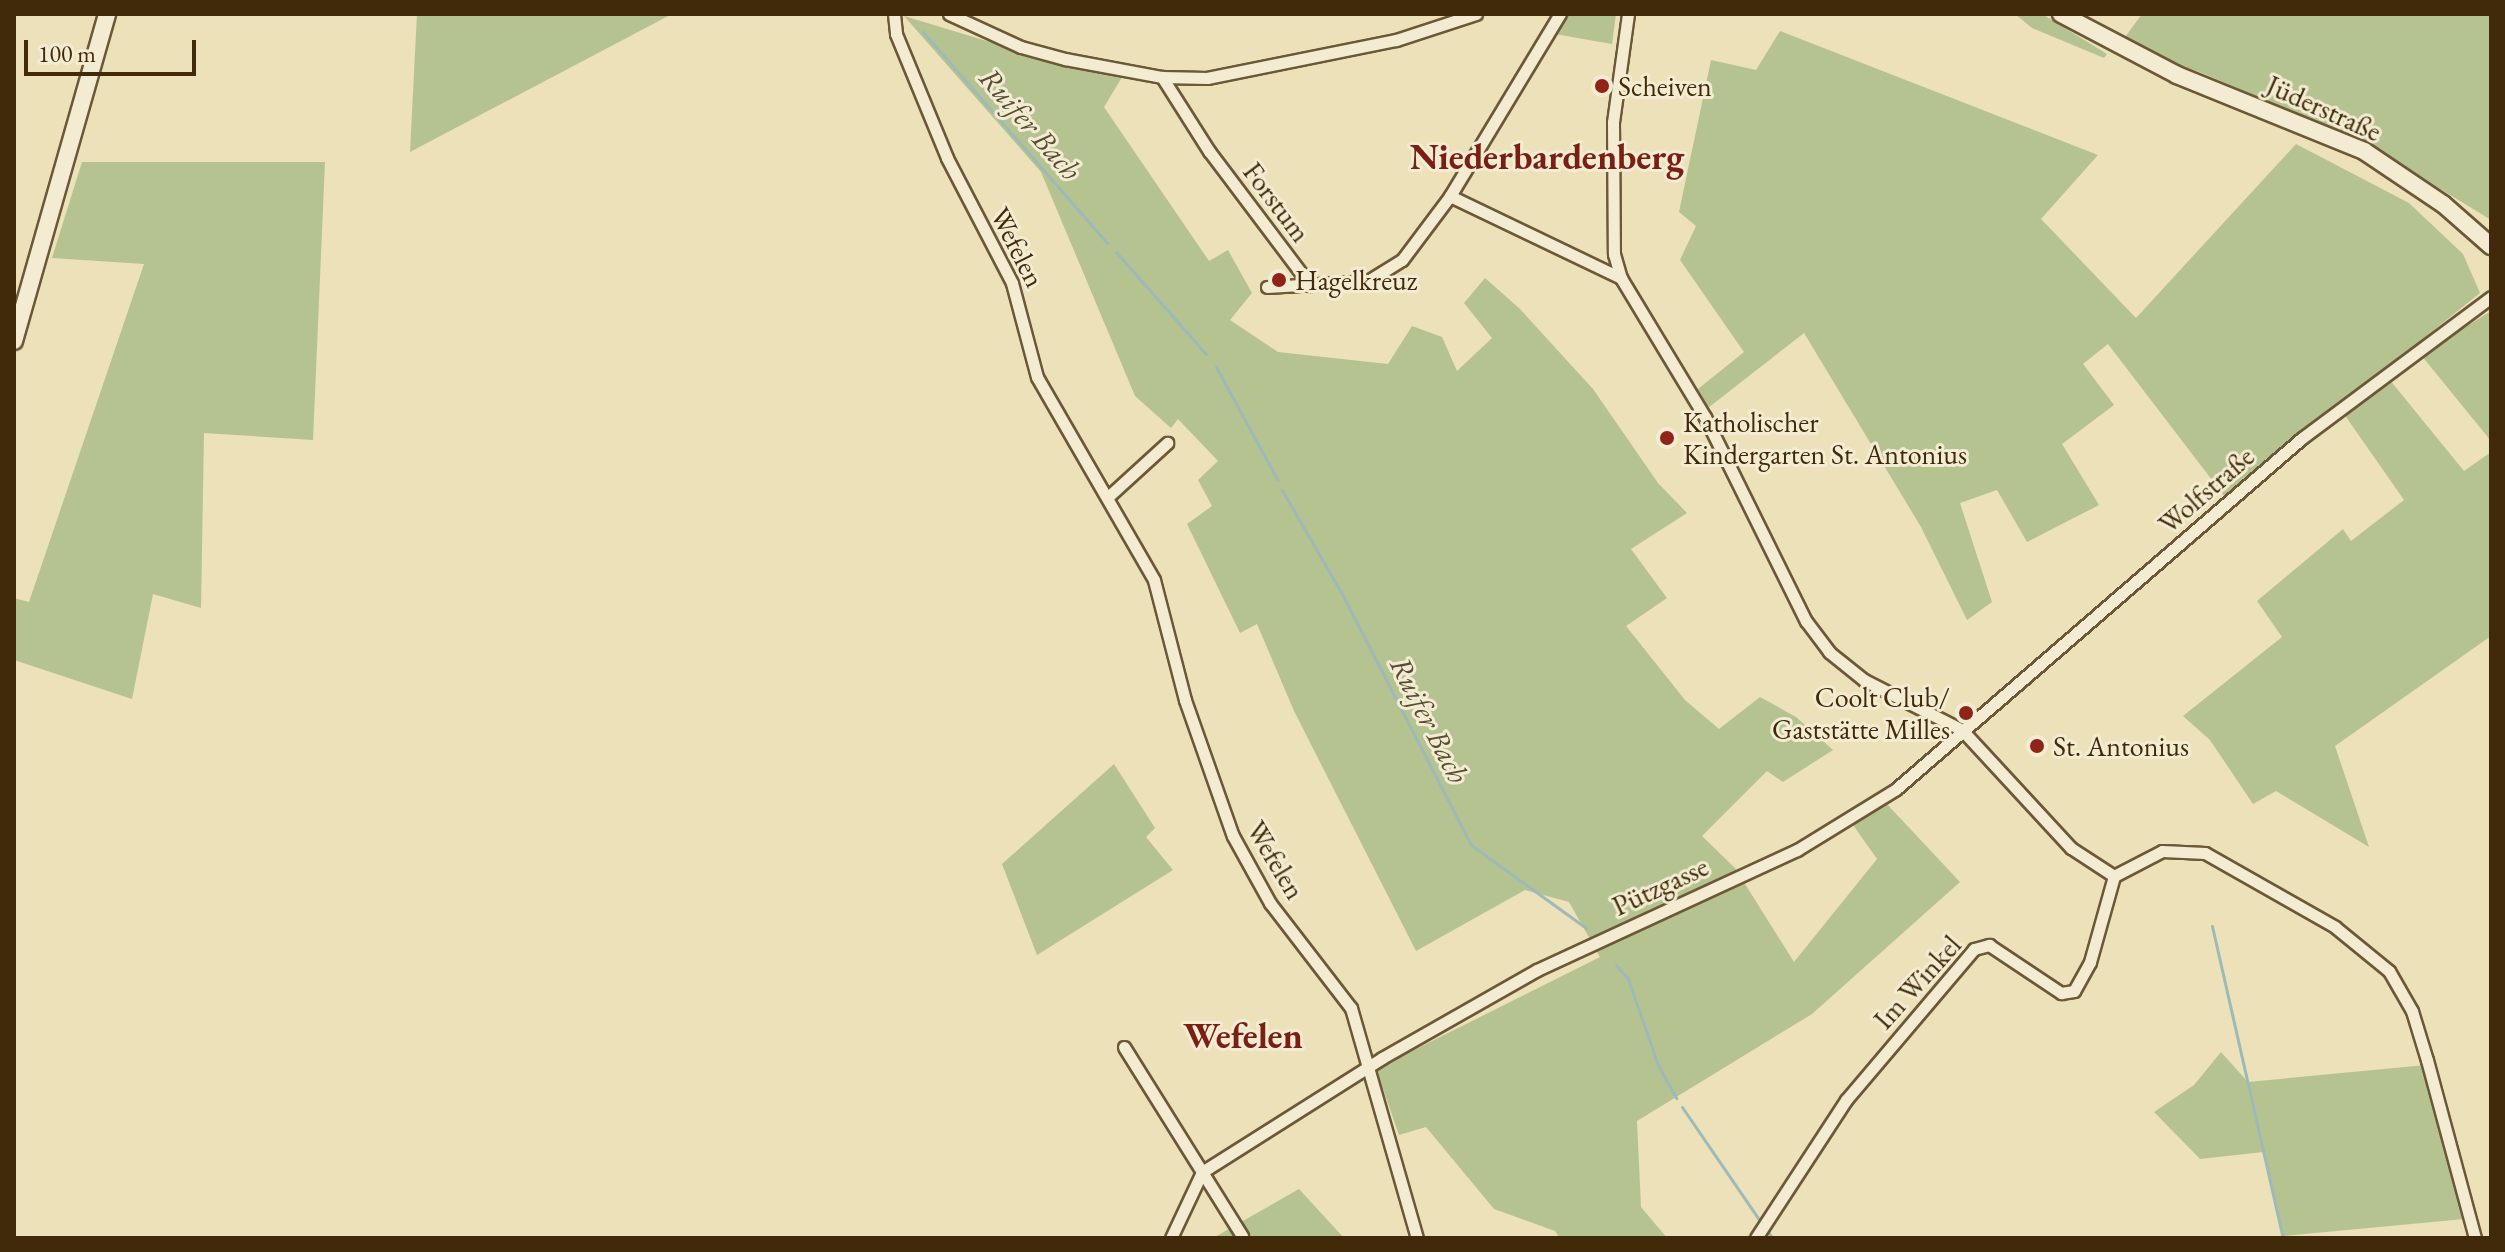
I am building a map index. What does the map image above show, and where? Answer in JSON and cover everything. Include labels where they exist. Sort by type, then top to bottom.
[{"type":"main road","points":[[14,341],[107,14]]},
{"type":"main road","name":"Jüderstraße","points":[[2061,14],[2117,47],[2364,151],[2443,204],[2491,246]]},
{"type":"street","name":"Wefelen","points":[[894,14],[896,34],[947,158],[1012,283],[1037,377],[1109,496],[1154,580],[1224,816],[1256,882],[1351,1008],[1366,1070],[1417,1238]]},
{"type":"street","points":[[949,14],[1021,47],[1162,77],[1207,78],[1338,51],[1476,14]]},
{"type":"street","name":"Forstum","points":[[1162,77],[1209,151],[1310,285],[1368,281],[1388,272],[1450,196],[1560,14]]},
{"type":"street","points":[[1628,14],[1613,122],[1614,254],[1621,278],[1705,417],[1806,621],[1829,652],[1864,680],[1962,730],[2071,848],[2114,876],[2162,851],[2205,853],[2365,947],[2389,971],[2412,1011],[2475,1238]]},
{"type":"street","points":[[1450,196],[1621,278]]},
{"type":"street","points":[[1267,287],[1310,285]]},
{"type":"street","name":"Wolfstraße","points":[[1962,730],[2302,438],[2491,297]]},
{"type":"street","points":[[1109,496],[1167,443]]},
{"type":"street","name":"Pützgasse","points":[[1202,1172],[1366,1070],[1537,970],[1797,850],[1896,789],[1962,730]]},
{"type":"street","name":"Im Winkel","points":[[1756,1238],[1846,1100],[1974,949],[1989,945],[2061,993],[2074,991],[2090,962],[2114,876]]},
{"type":"street","points":[[1124,1047],[1242,1236]]},
{"type":"street","points":[[1171,1238],[1202,1172]]},
{"type":"green space","points":[[417,14],[672,14],[410,152]]},
{"type":"green space","points":[[1567,14],[1616,14],[1612,44],[1555,34]]},
{"type":"green space","points":[[2015,14],[2042,14],[2107,54],[2104,58],[2032,28]]},
{"type":"green space","points":[[2142,14],[2491,14],[2491,220],[2367,144],[2202,73],[2120,44]]},
{"type":"green space","points":[[904,16],[1020,51],[1124,74],[1104,107],[1209,261],[1228,250],[1252,293],[1230,320],[1278,352],[1388,364],[1412,326],[1442,337],[1457,371],[1492,338],[1464,303],[1485,278],[1520,309],[1593,389],[1658,483],[1687,513],[1631,549],[1667,598],[1626,626],[1685,700],[1719,729],[1760,697],[1796,717],[1833,750],[1783,782],[1767,771],[1702,836],[1735,868],[1794,962],[1877,859],[1851,822],[1885,802],[1960,882],[1812,1014],[1637,1121],[1641,1207],[1667,1238],[1560,1238],[1555,1231],[1494,1209],[1426,1127],[1399,1135],[1376,1069],[1600,957],[1569,902],[1525,890],[1416,951],[1294,711],[1257,624],[1240,633],[1187,524],[1212,506],[1198,480],[1218,461],[1178,419],[1171,428],[1135,396],[1041,172]]},
{"type":"green space","points":[[1780,31],[2098,155],[2041,219],[2136,318],[2296,144],[2409,203],[2463,254],[2480,293],[2225,497],[2108,344],[2083,364],[2114,405],[2062,444],[2099,505],[2027,542],[1997,490],[1960,503],[1992,602],[1967,620],[1921,527],[1804,333],[1708,408],[1698,389],[1744,352],[1680,260],[1696,226],[1679,212],[1711,60],[1756,70]]},
{"type":"green space","points":[[82,162],[325,162],[313,440],[204,433],[201,608],[153,594],[132,699],[14,660],[14,598],[29,602],[144,264],[52,258]]},
{"type":"green space","points":[[2491,311],[2491,441],[2421,355]]},
{"type":"green space","points":[[2389,379],[2464,471],[2491,452],[2491,636],[2335,746],[2369,847],[2276,791],[2253,804],[2210,740],[2183,716],[2282,637],[2257,601],[2343,529],[2351,541],[2404,500],[2344,414]]},
{"type":"green space","points":[[1114,764],[1155,828],[1146,837],[1173,870],[1037,955],[1002,864]]},
{"type":"green space","points":[[2221,1052],[2248,1082],[2426,1065],[2464,1219],[2283,1236],[2263,1152],[2200,1159],[2154,1112],[2194,1085]]},
{"type":"green space","points":[[1299,1189],[1344,1238],[1213,1238]]},
{"type":"waterway","name":"Ruifer Bach","points":[[923,32],[1107,243]]},
{"type":"waterway","name":"Ruifer Bach","points":[[1116,252],[1206,354]]},
{"type":"waterway","name":"Ruifer Bach","points":[[1216,367],[1277,479]]},
{"type":"waterway","name":"Ruifer Bach","points":[[1282,490],[1341,592],[1471,845],[1586,928]]},
{"type":"waterway","points":[[2212,926],[2283,1238]]},
{"type":"waterway","name":"Ruifer Bach","points":[[1616,965],[1628,979],[1658,1065],[1676,1098]]},
{"type":"waterway","name":"Ruifer Bach","points":[[1682,1107],[1760,1221]]},
{"type":"waterway","name":"Ruifer Bach","points":[[1769,1233],[1772,1238]]},
{"type":"place","name":"Scheiven","points":[[1602,86]]},
{"type":"place","name":"Hagelkreuz","points":[[1279,280]]},
{"type":"place","name":"Katholischer Kindergarten St. Antonius","points":[[1667,438]]},
{"type":"place","name":"Coolt Club/ Gaststätte Milles","points":[[1966,713]]},
{"type":"place","name":"St. Antonius","points":[[2037,746]]},
{"type":"district","name":"Niederbardenberg","points":[[1547,157]]},
{"type":"district","name":"Wefelen","points":[[1243,1036]]}]
